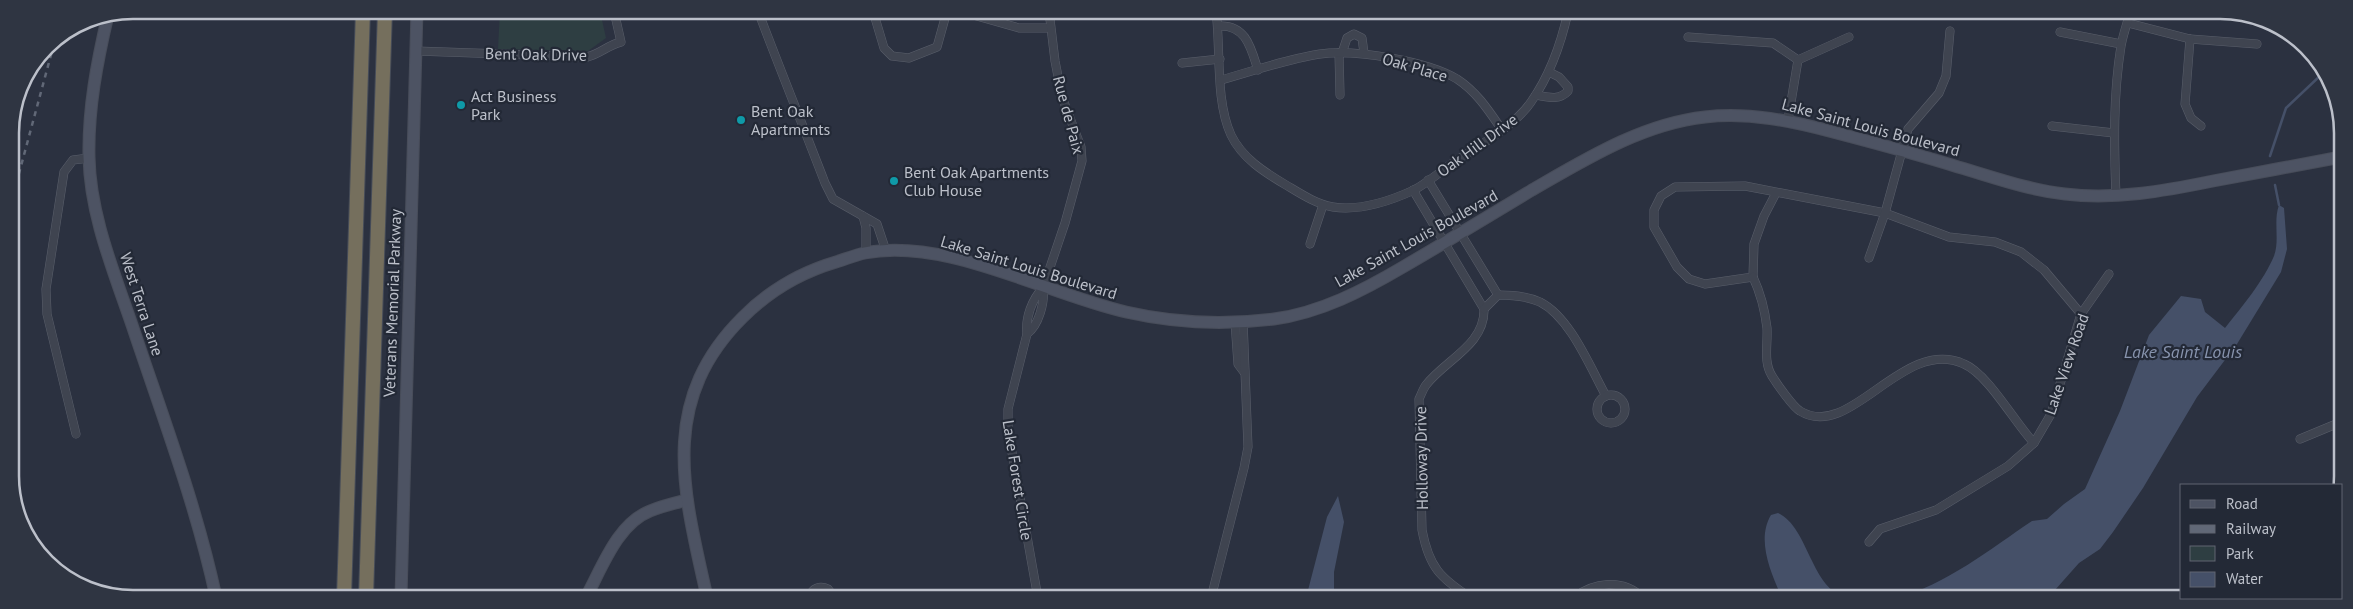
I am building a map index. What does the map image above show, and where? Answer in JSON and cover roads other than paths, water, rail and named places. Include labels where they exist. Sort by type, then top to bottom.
[{"type":"highway","points":[[344,590],[363,19]]},
{"type":"highway","points":[[366,590],[385,19]]},
{"type":"main road","name":"Veterans Memorial Parkway","points":[[401,590],[417,19]]},
{"type":"main road","name":"West Terra Lane","points":[[106,22],[98,57],[91,106],[89,158],[94,203],[110,261],[178,460],[214,590]]},
{"type":"main road","name":"Lake Saint Louis Boulevard","points":[[706,590],[688,500],[684,447],[686,417],[698,377],[718,343],[754,306],[803,274],[866,252],[886,251],[930,254],[955,259],[1090,303],[1160,320],[1239,322],[1280,318],[1339,300],[1378,282],[1600,150],[1666,125],[1705,117],[1746,116],[1788,120],[1903,150],[2021,186],[2066,194],[2116,196],[2149,194],[2334,158]]},
{"type":"main road","points":[[590,590],[622,533],[632,523],[649,511],[688,500]]},
{"type":"street","name":"Bent Oak Drive","points":[[416,51],[594,56],[611,44],[621,42],[616,19]]},
{"type":"street","points":[[761,19],[825,184],[833,199],[877,224],[886,251]]},
{"type":"street","points":[[875,19],[884,48],[892,56],[908,58],[937,48],[945,19]]},
{"type":"street","points":[[987,19],[1018,28],[1050,28]]},
{"type":"street","name":"Rue de Paix","points":[[1043,288],[1065,223],[1082,161],[1081,147],[1062,96],[1054,61],[1049,19]]},
{"type":"street","name":"Oak Hill Drive","points":[[1217,19],[1224,112],[1231,134],[1245,154],[1265,173],[1323,205],[1349,208],[1367,206],[1413,190],[1502,130],[1530,104],[1536,95],[1549,72],[1562,40],[1566,19]]},
{"type":"street","points":[[2116,196],[2114,133],[2116,88],[2121,44],[2129,19]]},
{"type":"street","points":[[2128,23],[2190,39],[2257,44]]},
{"type":"street","points":[[1218,26],[1236,28],[1242,32],[1252,49],[1258,70]]},
{"type":"street","points":[[1869,258],[1885,213],[1908,129],[1939,93],[1946,76],[1950,31]]},
{"type":"street","points":[[2060,32],[2121,44]]},
{"type":"street","name":"Oak Place","points":[[1340,53],[1347,38],[1354,34],[1362,38],[1364,53]]},
{"type":"street","points":[[1688,37],[1773,43],[1786,50],[1798,60]]},
{"type":"street","points":[[1798,60],[1849,37]]},
{"type":"street","points":[[2190,39],[2185,104],[2191,118],[2201,126]]},
{"type":"street","points":[[1340,53],[1340,95]]},
{"type":"street","name":"Oak Place","points":[[1221,80],[1320,54],[1364,53],[1432,68],[1457,79],[1480,99],[1502,130]]},
{"type":"street","points":[[1182,64],[1220,59]]},
{"type":"street","points":[[1788,120],[1798,60]]},
{"type":"street","points":[[1536,95],[1552,98],[1568,91],[1568,86],[1560,77],[1549,72]]},
{"type":"street","points":[[2052,126],[2114,133]]},
{"type":"street","points":[[76,434],[47,314],[46,289],[64,172],[73,160],[89,158]]},
{"type":"street","points":[[1428,180],[1498,295]]},
{"type":"street","points":[[1753,277],[1706,284],[1689,279],[1677,267],[1654,226],[1654,210],[1661,196],[1675,187],[1745,186],[1885,213],[1949,237],[1995,242],[2022,252],[2044,270],[2081,314]]},
{"type":"street","points":[[1413,190],[1484,309],[1498,295],[1518,295],[1539,301],[1555,312],[1573,336],[1606,396]]},
{"type":"street","points":[[1776,193],[1764,216],[1754,244],[1753,277],[1759,289],[1766,328],[1766,362],[1771,375],[1799,411],[1817,418],[1833,414],[1871,396],[1909,367],[1929,359],[1949,358],[1966,364],[1982,377],[2019,427],[2034,443]]},
{"type":"street","points":[[1310,244],[1323,205]]},
{"type":"street","points":[[863,216],[866,228],[866,252]]},
{"type":"street","name":"Lake View Road","points":[[1869,542],[1880,529],[1936,510],[2008,466],[2034,443],[2051,414],[2081,314],[2109,274]]},
{"type":"street","name":"Lake Forest Circle","points":[[1037,590],[1008,430],[1008,409],[1027,334],[1026,326],[1035,296],[1043,288]]},
{"type":"street","name":"Holloway Drive","points":[[1459,590],[1447,582],[1434,568],[1425,548],[1422,530],[1419,399],[1426,385],[1478,334],[1484,317],[1484,309]]},
{"type":"street","points":[[1213,590],[1248,447],[1244,372],[1238,364],[1239,322]]},
{"type":"street","points":[[2300,439],[2334,425]]},
{"type":"street","points":[[1584,590],[1602,584],[1621,585],[1632,590]]},
{"type":"street","points":[[813,590],[821,587],[829,590]]},
{"type":"water","name":"Lake Saint Louis","points":[[2279,205],[2284,208],[2287,249],[2281,272],[2237,344],[2197,397],[2143,488],[2100,549],[2079,563],[2055,590],[1918,590],[1967,565],[2032,521],[2047,519],[2085,489],[2120,411],[2149,335],[2181,296],[2201,299],[2205,312],[2225,328],[2259,284],[2274,256],[2276,250],[2277,211]]},
{"type":"water","points":[[1338,496],[1344,522],[1334,572],[1334,590],[1308,590],[1327,517]]},
{"type":"water","points":[[1778,513],[1788,520],[1797,531],[1818,572],[1833,590],[1779,590],[1770,567],[1765,546],[1765,535],[1771,515]]},
{"type":"waterway","points":[[2270,156],[2286,108],[2319,77]]},
{"type":"waterway","points":[[2275,185],[2279,205]]},
{"type":"railway","points":[[19,173],[52,52]]},
{"type":"place","name":"Act Business Park","points":[[461,105]]},
{"type":"place","name":"Bent Oak Apartments","points":[[741,120]]},
{"type":"place","name":"Bent Oak Apartments Club House","points":[[894,181]]}]
